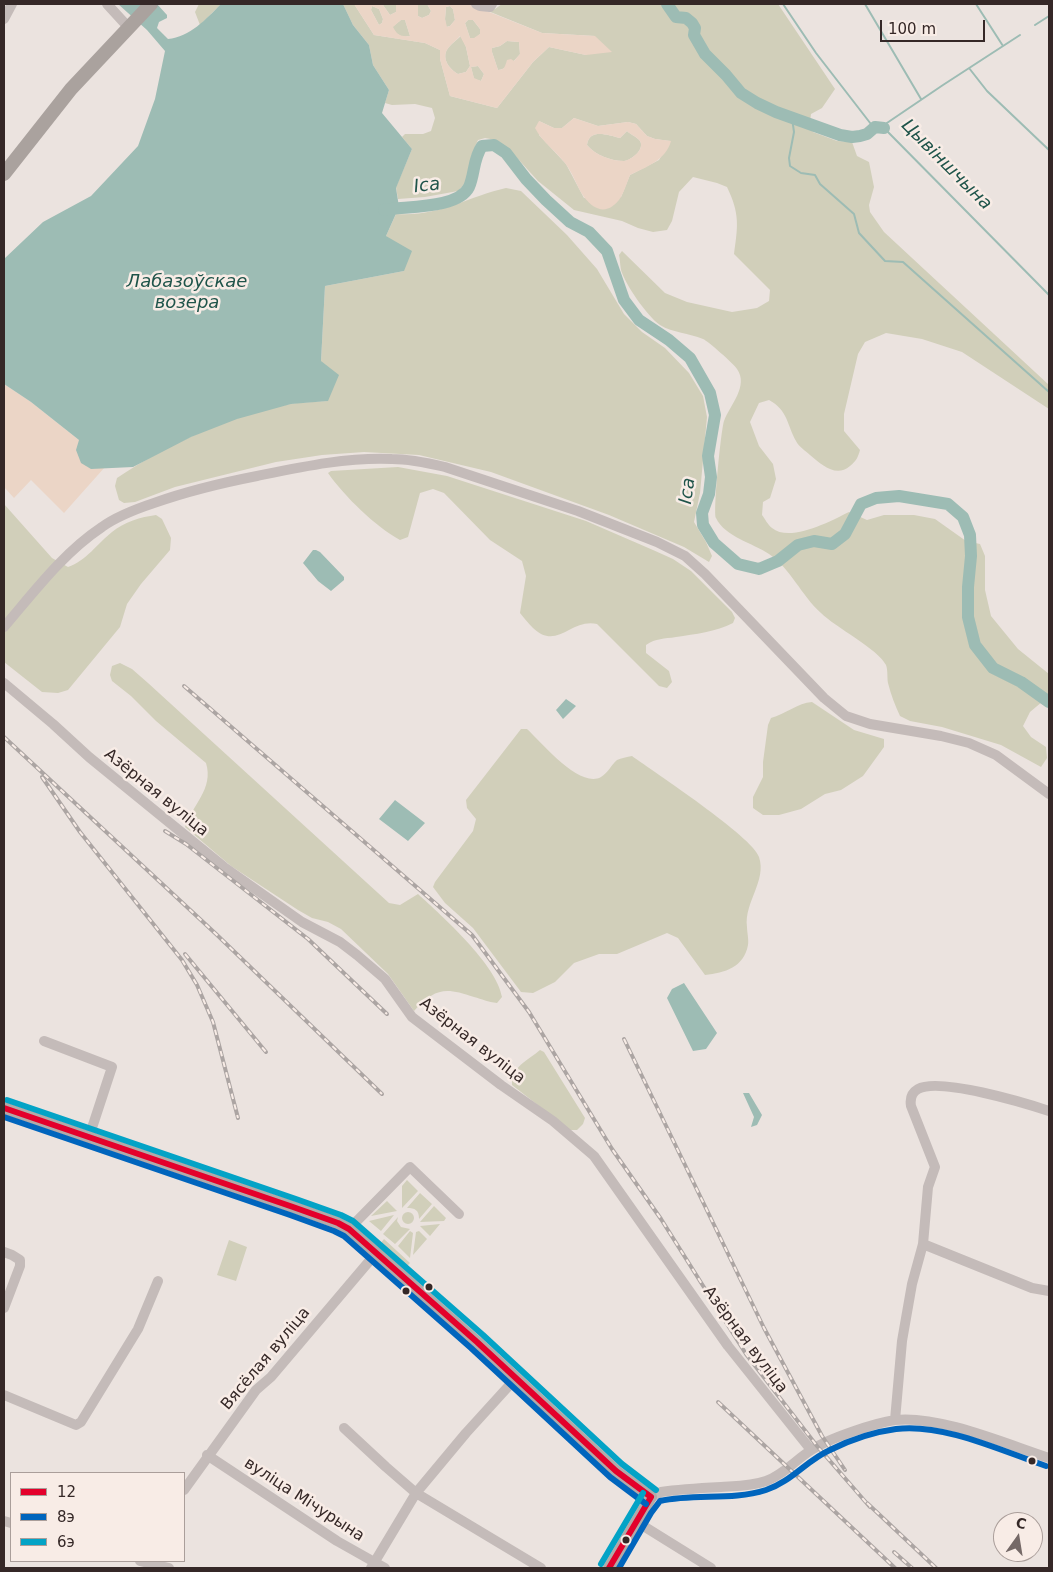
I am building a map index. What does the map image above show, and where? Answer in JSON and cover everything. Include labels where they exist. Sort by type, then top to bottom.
[{"type":"highway","points":[[4,174],[70,89],[152,4]]},
{"type":"main road","points":[[4,1108],[319,1216],[350,1229],[616,1471],[651,1497],[609,1568]]},
{"type":"street","points":[[4,19],[12,4]]},
{"type":"street","points":[[107,4],[132,24]]},
{"type":"street","points":[[478,5],[490,7],[492,4]]},
{"type":"street","points":[[4,627],[66,557],[103,526],[131,511],[187,491],[298,468],[343,461],[392,459],[423,462],[445,467],[578,511],[657,542],[685,556],[705,574],[824,698],[846,716],[870,724],[941,736],[969,744],[996,755],[1049,794]]},
{"type":"street","name":"Азёрная вуліца","points":[[4,683],[54,724],[89,757],[224,867],[302,922],[340,942],[357,955],[385,979],[412,1017],[500,1085],[553,1121],[594,1156],[728,1346],[811,1450]]},
{"type":"street","points":[[44,1041],[112,1068],[89,1137]]},
{"type":"street","points":[[895,1420],[902,1341],[912,1284],[923,1244],[928,1187],[935,1167],[910,1100],[918,1089],[928,1086],[942,1086],[1018,1101],[1049,1111]]},
{"type":"street","points":[[350,1229],[410,1167],[460,1214]]},
{"type":"street","points":[[923,1244],[1032,1288],[1049,1291]]},
{"type":"street","points":[[4,1252],[20,1260],[20,1266],[4,1308]]},
{"type":"street","name":"Вясёлая вуліца","points":[[185,1489],[256,1390],[271,1377],[377,1252]]},
{"type":"street","points":[[4,1394],[76,1425],[81,1422],[138,1329],[158,1281]]},
{"type":"street","points":[[372,1565],[416,1493],[466,1433],[516,1378]]},
{"type":"street","points":[[651,1497],[660,1492],[748,1485],[766,1481],[790,1468],[811,1450],[826,1442],[873,1425],[895,1420],[931,1421],[1049,1458]]},
{"type":"street","points":[[344,1428],[416,1493],[541,1568]]},
{"type":"street","name":"вуліца Мічурына","points":[[208,1456],[372,1565],[385,1568]]},
{"type":"street","points":[[637,1522],[712,1568]]},
{"type":"street","points":[[144,1562],[169,1568]]},
{"type":"shaded area","points":[[199,4],[221,4],[200,25],[195,12]]},
{"type":"shaded area","points":[[343,4],[354,4],[374,35],[425,43],[440,50],[440,59],[450,96],[497,108],[533,62],[549,47],[586,55],[595,36],[542,33],[488,11],[502,4],[778,4],[835,89],[822,108],[811,114],[810,122],[813,132],[837,141],[852,142],[857,156],[869,162],[874,187],[869,205],[870,212],[884,232],[1049,385],[1049,409],[962,352],[922,339],[886,333],[865,342],[858,354],[844,414],[844,431],[860,450],[856,460],[845,469],[840,471],[829,469],[819,463],[797,443],[780,408],[769,400],[759,403],[750,422],[759,446],[773,464],[776,479],[770,498],[763,502],[762,515],[772,528],[780,532],[789,533],[810,529],[849,512],[867,520],[884,515],[914,515],[935,519],[966,541],[980,544],[985,556],[985,590],[991,616],[1018,649],[1049,674],[1049,696],[1030,712],[1023,726],[1031,737],[1046,747],[1047,758],[1041,767],[1001,745],[942,727],[910,721],[900,716],[889,687],[886,665],[881,659],[866,645],[827,619],[814,606],[777,560],[733,535],[720,525],[716,518],[716,487],[724,421],[740,389],[740,375],[731,362],[706,341],[670,330],[655,321],[637,299],[623,276],[619,255],[622,251],[665,293],[687,302],[732,312],[757,308],[769,301],[770,290],[734,254],[737,220],[727,187],[693,177],[679,192],[672,221],[667,230],[653,232],[622,221],[574,210],[538,181],[509,149],[496,140],[485,138],[478,140],[472,154],[467,181],[458,191],[425,197],[398,199],[396,187],[412,149],[402,137],[405,134],[423,134],[431,131],[435,118],[432,108],[415,104],[392,105],[385,103],[389,90],[373,65],[369,45],[353,25]],"holes":[[[574,118],[598,126],[628,122],[636,124],[647,136],[670,141],[659,160],[630,175],[621,197],[584,198],[566,164],[539,135],[539,121],[554,128],[562,128]]]},
{"type":"shaded area","points":[[396,4],[396,12],[390,15],[383,5]]},
{"type":"shaded area","points":[[418,4],[427,4],[431,11],[429,15],[422,18],[418,16]]},
{"type":"shaded area","points":[[372,6],[379,9],[383,19],[379,25],[371,10]]},
{"type":"shaded area","points":[[450,6],[453,9],[455,20],[450,26],[446,27],[446,7]]},
{"type":"shaded area","points":[[401,20],[405,20],[410,36],[402,37],[392,27]]},
{"type":"shaded area","points":[[468,20],[473,20],[480,29],[480,34],[474,39],[470,38],[465,23]]},
{"type":"shaded area","points":[[461,36],[466,47],[470,66],[466,72],[458,74],[449,66],[445,55],[450,46]]},
{"type":"shaded area","points":[[507,41],[519,42],[520,54],[507,67],[498,70],[492,48],[500,46]]},
{"type":"shaded area","points":[[478,66],[484,74],[481,81],[474,79],[471,67]]},
{"type":"shaded area","points":[[627,131],[640,141],[641,147],[637,154],[627,160],[609,159],[594,152],[587,145],[591,136],[605,134],[620,138]]},
{"type":"shaded area","points":[[506,188],[521,191],[567,235],[597,269],[624,314],[642,332],[665,348],[689,373],[703,396],[707,417],[700,493],[694,522],[712,556],[709,562],[684,547],[609,515],[491,472],[419,455],[364,452],[322,455],[276,462],[175,487],[135,502],[124,503],[119,500],[115,486],[117,478],[178,443],[222,424],[267,409],[295,403],[328,401],[321,361],[325,286],[404,271],[386,236],[396,214],[412,214],[440,209]]},
{"type":"shaded area","points":[[398,467],[447,476],[586,521],[673,559],[691,571],[732,612],[735,618],[733,623],[713,631],[660,639],[646,645],[646,653],[669,671],[672,682],[667,688],[659,686],[597,624],[579,625],[557,635],[549,636],[542,634],[533,628],[520,613],[526,576],[522,561],[490,540],[444,493],[433,489],[420,493],[408,537],[400,540],[361,510],[328,473],[331,471]]},
{"type":"shaded area","points":[[4,504],[52,558],[68,567],[80,561],[117,528],[139,519],[156,515],[162,519],[171,538],[170,550],[141,584],[127,604],[120,627],[68,690],[58,693],[42,692],[4,662]]},
{"type":"shaded area","points":[[120,663],[132,669],[148,683],[389,903],[400,905],[418,894],[480,956],[498,984],[502,997],[497,1003],[448,991],[428,998],[414,1011],[388,974],[341,929],[328,922],[312,918],[298,910],[231,866],[185,827],[205,789],[208,772],[206,763],[112,681],[110,675],[112,666]]},
{"type":"shaded area","points":[[812,702],[854,730],[884,739],[884,747],[863,776],[841,790],[825,794],[801,809],[779,815],[763,815],[753,808],[753,797],[763,777],[768,725],[771,718],[802,704]]},
{"type":"shaded area","points":[[521,729],[527,729],[551,754],[572,771],[583,777],[592,779],[601,777],[617,760],[632,756],[722,820],[753,848],[759,857],[760,875],[747,918],[748,945],[746,953],[738,964],[720,973],[705,975],[678,938],[667,933],[617,954],[599,954],[574,963],[555,982],[533,993],[521,992],[473,928],[445,903],[433,887],[473,831],[476,819],[467,808],[466,800]]},
{"type":"shaded area","points":[[540,1050],[544,1052],[585,1118],[583,1124],[577,1130],[570,1130],[512,1085],[517,1068]]},
{"type":"shaded area","points":[[407,1180],[418,1191],[402,1208],[402,1186]]},
{"type":"shaded area","points":[[420,1193],[432,1204],[419,1219],[416,1210],[407,1208]]},
{"type":"shaded area","points":[[387,1201],[397,1211],[371,1216]]},
{"type":"shaded area","points":[[434,1206],[446,1218],[444,1221],[420,1222]]},
{"type":"shaded area","points":[[406,1212],[410,1212],[414,1218],[410,1224],[406,1224],[402,1220],[402,1216]]},
{"type":"shaded area","points":[[394,1215],[381,1231],[369,1221]]},
{"type":"shaded area","points":[[398,1217],[397,1221],[401,1227],[410,1229],[395,1244],[383,1234]]},
{"type":"shaded area","points":[[440,1224],[430,1236],[420,1226]]},
{"type":"shaded area","points":[[410,1231],[413,1233],[410,1258],[398,1246]]},
{"type":"shaded area","points":[[419,1231],[427,1239],[413,1255],[416,1232]]},
{"type":"shaded area","points":[[384,1239],[410,1263],[405,1268],[384,1250],[380,1244]]},
{"type":"shaded area","points":[[229,1240],[247,1247],[236,1281],[217,1275]]},
{"type":"sand","points":[[354,4],[385,4],[383,5],[390,15],[396,12],[396,4],[418,4],[418,16],[422,18],[429,15],[431,11],[427,4],[469,4],[542,33],[595,36],[612,52],[586,55],[549,47],[533,62],[497,108],[450,96],[440,59],[440,50],[425,43],[374,35]],"holes":[[[372,6],[379,9],[383,19],[382,23],[379,25],[371,10]],[[450,6],[453,9],[455,20],[447,27],[445,19],[446,7]],[[401,20],[405,20],[410,36],[398,34],[393,27]],[[468,20],[473,20],[480,29],[480,34],[470,38],[465,23]],[[460,36],[466,47],[470,66],[466,72],[458,74],[449,66],[445,55],[449,47]],[[507,41],[519,42],[520,54],[514,61],[511,59],[507,60],[505,66],[498,70],[492,48],[500,46]],[[478,66],[484,74],[481,81],[474,78],[471,67]]]},
{"type":"sand","points":[[574,118],[598,126],[628,122],[636,124],[647,136],[671,141],[660,158],[649,166],[630,175],[617,203],[608,209],[598,209],[584,197],[568,167],[541,138],[535,128],[539,121],[554,128],[562,128]],"holes":[[[627,131],[639,140],[641,144],[639,151],[627,160],[609,159],[594,152],[587,145],[591,136],[605,134],[620,138]]]},
{"type":"sand","points":[[4,384],[31,402],[79,440],[91,469],[105,467],[64,513],[31,480],[14,498],[4,487]]},
{"type":"water","name":"Лабазоўскае возера","points":[[118,4],[157,4],[167,15],[167,18],[159,22],[157,28],[168,39],[176,38],[190,31],[221,4],[343,4],[353,25],[369,45],[373,65],[389,90],[382,113],[412,149],[396,188],[399,207],[386,236],[412,251],[404,271],[325,286],[321,361],[339,375],[328,401],[291,404],[237,419],[191,437],[133,467],[91,469],[81,463],[76,450],[79,440],[31,402],[4,384],[4,259],[43,222],[91,196],[138,146],[155,99],[165,51],[147,30]]},
{"type":"water","points":[[313,550],[320,552],[344,577],[344,580],[331,591],[318,581],[303,563]]},
{"type":"water","points":[[566,699],[576,706],[563,719],[556,710]]},
{"type":"water","points":[[395,800],[425,823],[408,841],[379,819]]},
{"type":"water","points":[[684,983],[717,1033],[706,1049],[693,1051],[667,998],[672,989]]},
{"type":"water","points":[[743,1093],[749,1093],[762,1115],[757,1125],[751,1127],[754,1117]]},
{"type":"waterway","name":"Цывіншчына","points":[[667,4],[676,17],[686,18],[692,23],[695,28],[694,35],[705,54],[741,93],[757,103],[776,112],[840,135],[860,136],[867,134],[875,127],[884,128]]},
{"type":"waterway","points":[[783,4],[816,53],[874,128]]},
{"type":"waterway","points":[[865,4],[921,99]]},
{"type":"waterway","points":[[976,4],[1003,46]]},
{"type":"waterway","points":[[1035,25],[1049,16]]},
{"type":"waterway","points":[[881,127],[1020,35]]},
{"type":"waterway","points":[[969,68],[987,91],[1049,150]]},
{"type":"waterway","points":[[792,118],[794,132],[789,158],[790,166],[801,173],[815,175],[820,184],[854,214],[859,233],[885,261],[903,262],[1049,392]]},
{"type":"waterway","name":"Цывіншчына","points":[[884,128],[1049,295]]},
{"type":"waterway","name":"Іса","points":[[384,210],[431,205],[454,199],[463,194],[469,187],[477,156],[482,146],[494,145],[506,153],[526,179],[546,200],[570,222],[589,232],[607,251],[624,300],[639,320],[669,340],[690,358],[710,393],[715,415],[708,456],[711,477],[709,494],[702,513],[703,525],[714,543],[738,564],[759,569],[778,561],[798,545],[814,541],[832,544],[845,534],[861,504],[876,498],[899,496],[948,504],[963,517],[970,535],[971,556],[968,617],[975,645],[993,668],[1021,682],[1049,702]]},
{"type":"railway","points":[[184,686],[472,935],[529,1012],[612,1149],[661,1219],[746,1354],[817,1446],[870,1507]]},
{"type":"railway","points":[[4,737],[216,934],[382,1094]]},
{"type":"railway","points":[[42,777],[80,832],[182,960],[197,985],[213,1022],[238,1118]]},
{"type":"railway","points":[[165,831],[186,844],[308,939],[387,1014]]},
{"type":"railway","points":[[185,954],[266,1052]]},
{"type":"railway","points":[[624,1039],[764,1328],[822,1436],[845,1470]]},
{"type":"railway","points":[[718,1402],[895,1568]]},
{"type":"railway","points":[[867,1503],[936,1568]]},
{"type":"railway","points":[[894,1552],[912,1568]]},
{"type":"transit line","name":"6э","points":[[7,1100],[296,1199],[353,1221],[483,1335],[622,1464],[656,1490]]},
{"type":"transit line","name":"12","points":[[4,1108],[293,1207],[338,1223],[349,1229],[477,1342],[616,1471],[651,1497]]},
{"type":"transit line","name":"8э","points":[[4,1117],[290,1215],[344,1236],[471,1348],[610,1477],[646,1504]]},
{"type":"transit line","name":"8э","points":[[619,1568],[660,1501],[686,1497],[740,1495],[766,1490],[783,1482],[822,1454],[838,1446],[879,1432],[914,1428],[953,1434],[1046,1466]]},
{"type":"transit line","name":"6э","points":[[601,1564],[643,1493]]},
{"type":"transit line","name":"12","points":[[609,1568],[651,1497]]}]
